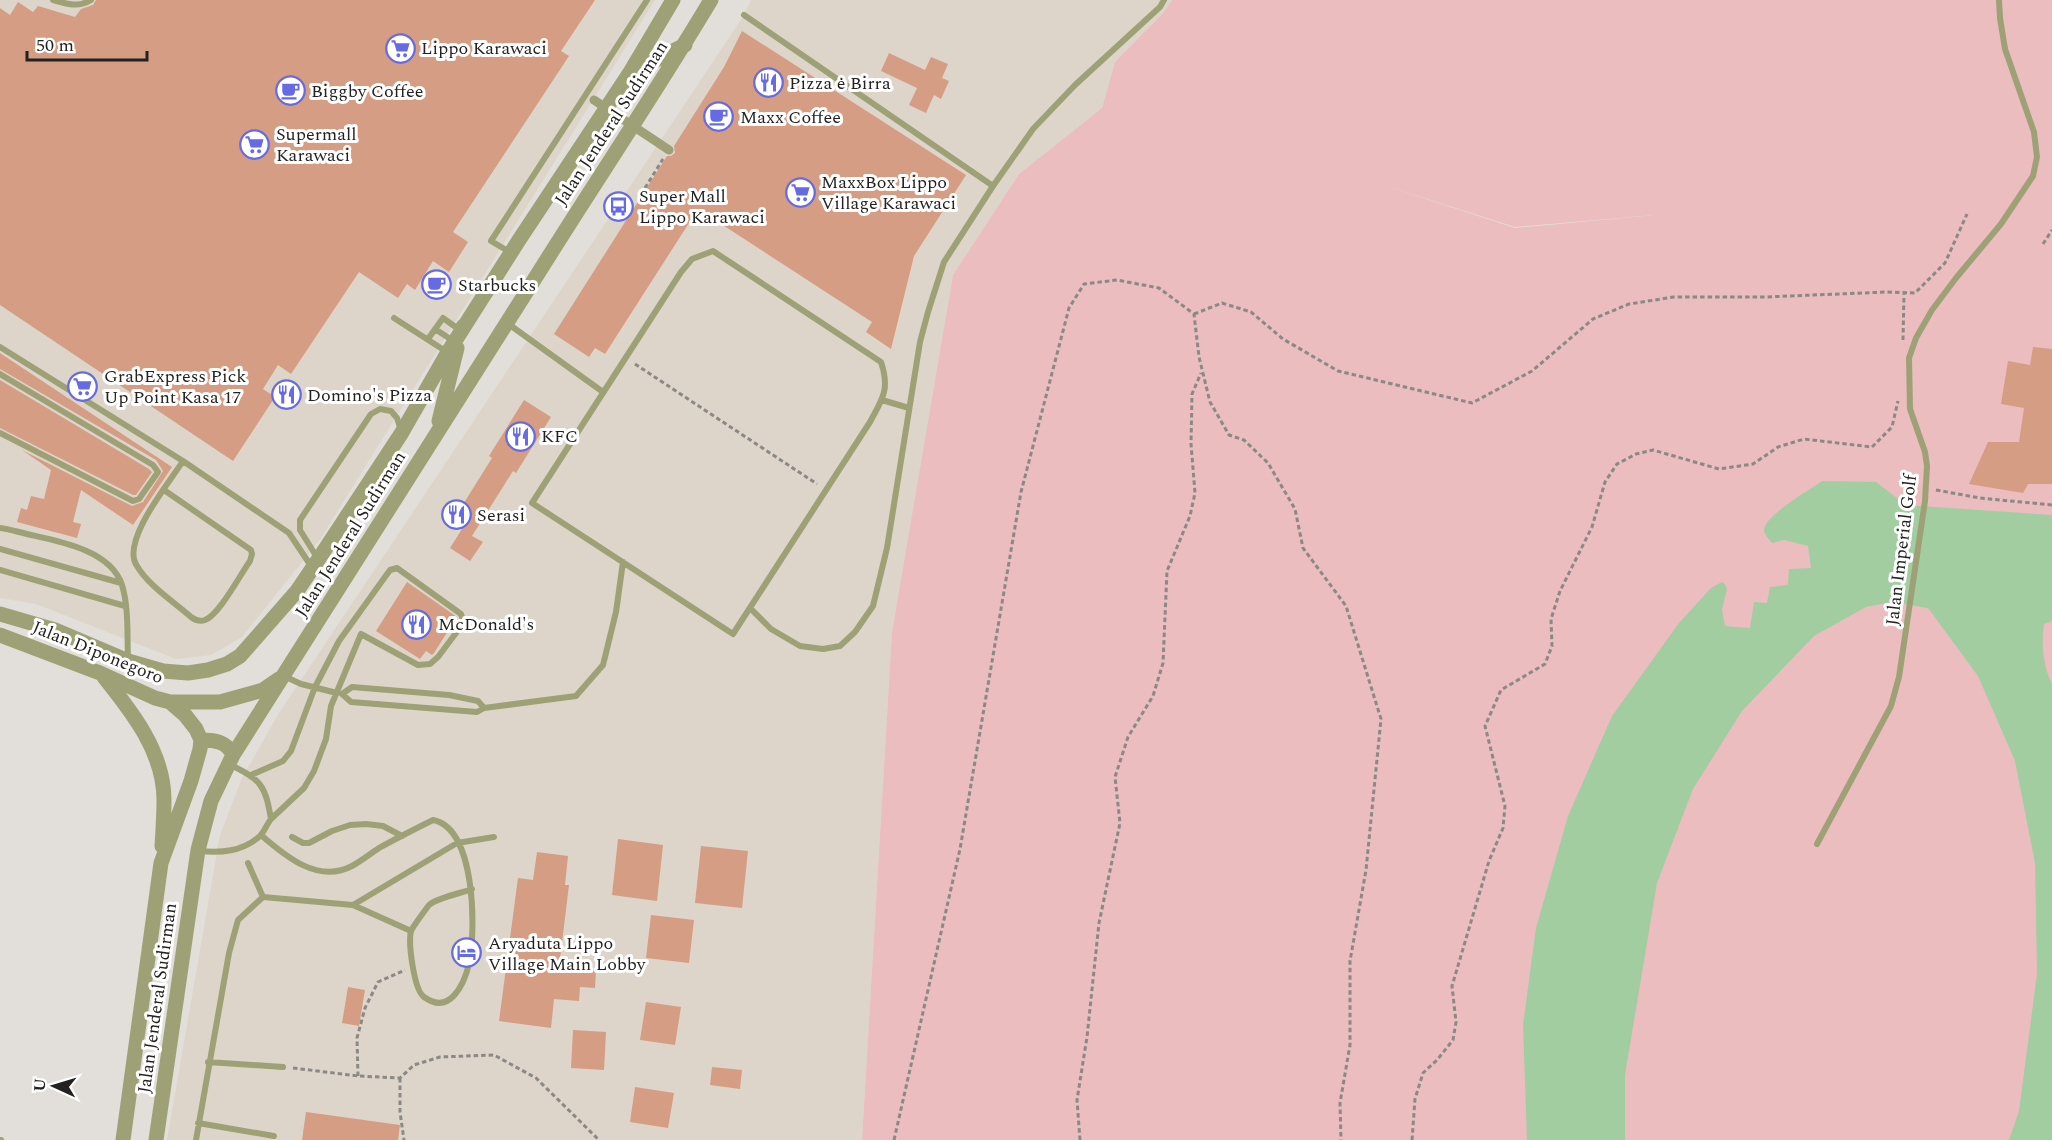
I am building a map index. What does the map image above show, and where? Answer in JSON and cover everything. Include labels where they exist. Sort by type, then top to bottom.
[{"type":"street","name":"Jalan Jenderal Sudirman","points":[[128,661],[163,671],[188,673],[227,664],[240,656],[297,591],[401,434],[454,343],[629,74],[673,0]]},
{"type":"street","name":"Jalan Jenderal Sudirman","points":[[156,1140],[198,850],[211,801],[231,760],[435,434],[685,45],[711,0]]},
{"type":"street","points":[[629,74],[685,45]]},
{"type":"street","points":[[594,100],[669,150]]},
{"type":"street","points":[[435,434],[454,343]]},
{"type":"street","name":"Jalan Diponegoro","points":[[0,614],[56,630],[128,661]]},
{"type":"street","name":"Jalan Diponegoro","points":[[0,636],[100,673],[155,698],[171,702],[220,702],[263,690],[284,676]]},
{"type":"street","points":[[100,673],[131,710],[156,756],[164,797],[161,863]]},
{"type":"street","points":[[171,702],[185,715],[201,740],[221,742],[226,745],[231,760]]},
{"type":"street","name":"Jalan Jenderal Sudirman","points":[[123,1140],[161,863],[191,781],[201,740]]},
{"type":"lane","points":[[53,0],[70,5],[80,5],[91,0]]},
{"type":"lane","points":[[750,608],[771,629],[800,646],[823,649],[840,646],[855,632],[873,606],[887,548],[920,342],[944,262],[993,186],[1034,129],[1075,85],[1164,0]]},
{"type":"lane","name":"Jalan Imperial Golf","points":[[1817,843],[1891,706],[1899,677],[1925,501],[1927,466],[1908,393],[1909,358],[1916,338],[1956,278],[2001,224],[2032,176],[2035,167],[2037,157],[2034,132],[2005,49],[1999,0]]},
{"type":"lane","points":[[428,339],[443,318],[457,328],[508,250],[491,241],[646,1]]},
{"type":"lane","points":[[744,15],[993,186]]},
{"type":"lane","points":[[714,251],[881,362],[886,379],[882,400],[827,490],[733,634],[532,502],[626,358],[692,259],[714,251]]},
{"type":"lane","points":[[394,318],[428,339],[454,343]]},
{"type":"lane","points":[[507,322],[603,392]]},
{"type":"lane","points":[[435,329],[454,343]]},
{"type":"lane","points":[[0,347],[183,461],[289,533],[316,565]]},
{"type":"lane","points":[[0,374],[153,465],[158,472],[139,499],[132,501],[0,433]]},
{"type":"lane","points":[[882,400],[909,408]]},
{"type":"lane","points":[[316,565],[300,530],[300,520],[371,414],[380,409],[391,411],[398,418],[401,434]]},
{"type":"lane","points":[[164,490],[251,550],[250,561],[216,610],[206,620],[196,621],[191,617],[146,577],[136,566],[132,556],[139,528],[183,461]]},
{"type":"lane","points":[[1,527],[86,550],[112,568],[122,583],[128,661]]},
{"type":"lane","points":[[0,549],[122,583]]},
{"type":"lane","points":[[284,676],[339,693],[351,702],[477,712],[484,708],[576,696],[603,665],[616,612],[623,562]]},
{"type":"lane","points":[[198,850],[231,852],[261,835],[271,819],[304,788],[314,771],[326,739],[331,706],[339,693],[340,683],[361,634],[418,665],[430,664],[462,625],[461,614],[397,568],[393,568],[339,641],[315,687],[298,735],[287,756],[283,761],[251,775]]},
{"type":"lane","points":[[0,570],[125,606]]},
{"type":"lane","points":[[339,693],[352,687],[449,695],[478,701],[484,708]]},
{"type":"lane","points":[[231,760],[251,775],[266,792],[271,819]]},
{"type":"lane","points":[[261,835],[279,851],[307,868],[334,871],[350,867],[433,820],[441,821],[447,826],[467,867],[472,890],[472,948],[461,988],[450,1000],[440,1002],[424,997],[419,991],[413,966],[411,931],[430,904],[472,890]]},
{"type":"lane","points":[[292,837],[303,843],[309,843],[350,825],[366,824],[383,826],[402,836]]},
{"type":"lane","points":[[353,905],[457,843],[494,837]]},
{"type":"lane","points":[[248,863],[263,897]]},
{"type":"lane","points":[[196,1140],[208,1062],[229,953],[238,920],[263,897],[353,905],[411,931]]},
{"type":"lane","points":[[208,1062],[283,1067]]},
{"type":"lane","points":[[198,1123],[274,1136]]},
{"type":"path","points":[[645,188],[669,150]]},
{"type":"path","points":[[1194,314],[1222,303],[1251,312],[1283,339],[1338,371],[1472,403],[1532,371],[1593,319],[1629,304],[1674,297],[1915,293],[1945,262],[1967,214]]},
{"type":"path","points":[[2043,244],[2052,230]]},
{"type":"path","points":[[894,1140],[960,849],[1021,492],[1069,308],[1084,284],[1118,280],[1159,288],[1194,314],[1202,371],[1210,402],[1229,435],[1244,440],[1268,463],[1295,509],[1303,548],[1346,606],[1382,719],[1366,870],[1350,961],[1350,1045],[1340,1103],[1341,1140]]},
{"type":"path","points":[[626,358],[827,490]]},
{"type":"path","points":[[1080,1140],[1077,1100],[1087,1037],[1099,923],[1120,823],[1115,777],[1128,737],[1153,696],[1163,663],[1167,571],[1190,516],[1195,493],[1191,444],[1192,394],[1202,371]]},
{"type":"path","points":[[1412,1140],[1415,1099],[1423,1073],[1437,1060],[1452,1040],[1456,1022],[1452,987],[1489,861],[1503,828],[1505,806],[1485,726],[1501,690],[1545,664],[1552,646],[1551,619],[1560,591],[1593,527],[1605,482],[1617,464],[1636,454],[1653,450],[1719,469],[1753,464],[1778,447],[1804,439],[1872,447],[1892,427],[1900,393],[1908,393]]},
{"type":"path","points":[[1926,488],[1980,498],[2052,505]]},
{"type":"path","points":[[358,1076],[357,1038],[365,1008],[378,982],[413,966]]},
{"type":"path","points":[[283,1067],[358,1076],[400,1078],[414,1065],[440,1057],[494,1055],[536,1078],[599,1140]]},
{"type":"path","points":[[400,1078],[400,1112],[404,1140]]},
{"type":"shaded area","name":"Supermall Karawaci","points":[[0,0],[655,0],[319,541],[242,637],[211,655],[176,659],[36,604],[0,598]]},
{"type":"shaded area","points":[[751,0],[1172,0],[1164,12],[1115,62],[1102,108],[1019,174],[953,275],[892,632],[862,1140],[167,1140],[220,835],[242,778],[279,713],[744,15]]},
{"type":"shaded area","points":[[1172,0],[2052,0],[2052,1140],[862,1140],[892,632],[953,275],[1019,174],[1102,108],[1115,62],[1164,12]],"holes":[[[1374,182],[1515,227],[1666,214],[1515,228]]]},
{"type":"shaded area","points":[[1822,481],[1876,482],[1906,505],[2052,515],[2052,621],[2044,624],[2043,640],[2045,663],[2052,684],[2052,1140],[2009,1140],[2019,1111],[2037,974],[2035,863],[2015,761],[1978,676],[1928,608],[1892,602],[1866,607],[1814,636],[1742,711],[1693,789],[1657,883],[1625,1075],[1625,1140],[1527,1140],[1523,1025],[1536,928],[1568,816],[1612,716],[1679,623],[1711,588],[1722,582],[1727,589],[1722,610],[1725,626],[1750,628],[1754,602],[1767,603],[1770,587],[1788,585],[1789,569],[1811,568],[1808,546],[1784,540],[1772,543],[1764,531],[1765,525],[1779,511]]},
{"type":"building","name":"Supermall Karawaci","points":[[96,0],[595,0],[561,51],[569,56],[453,232],[468,242],[449,272],[433,261],[415,290],[407,284],[398,298],[359,272],[291,374],[278,365],[263,389],[275,397],[233,461],[0,305],[0,8],[10,15],[18,2],[33,12],[38,6],[75,17],[81,9],[93,5]]},
{"type":"building","name":"MaxxBox Lippo Village Karawaci","points":[[742,31],[966,175],[914,256],[891,349],[866,332],[872,322],[698,209],[605,354],[595,348],[589,357],[554,334],[667,156],[675,153],[674,146],[724,67]]},
{"type":"building","points":[[889,53],[925,70],[931,57],[948,64],[942,78],[949,81],[941,99],[934,95],[926,113],[909,105],[917,88],[881,71]]},
{"type":"building","points":[[2033,347],[2052,349],[2052,484],[2028,484],[2023,493],[1969,484],[1988,442],[2019,442],[2024,408],[2001,404],[2008,361],[2030,365]]},
{"type":"building","points":[[0,353],[172,467],[133,525],[81,490],[73,522],[81,524],[77,538],[17,522],[21,508],[27,510],[31,496],[44,499],[51,470],[22,450],[132,506],[143,502],[163,471],[156,460],[0,369]]},
{"type":"building","points":[[0,380],[149,469],[152,472],[136,495],[0,428]]},
{"type":"building","points":[[524,400],[551,417],[516,473],[513,471],[472,536],[483,542],[470,561],[450,548],[462,529],[452,522],[492,458],[489,456]]},
{"type":"building","name":"McDonald's","points":[[407,582],[457,617],[434,653],[432,655],[426,651],[420,659],[376,631]]},
{"type":"building","points":[[618,839],[663,845],[657,901],[612,895]]},
{"type":"building","points":[[701,846],[748,851],[742,908],[695,903]]},
{"type":"building","points":[[537,852],[568,856],[565,885],[569,885],[559,967],[596,970],[595,988],[580,987],[579,1001],[554,999],[551,1028],[499,1021],[518,878],[533,880]]},
{"type":"building","points":[[651,915],[694,920],[689,963],[646,958]]},
{"type":"building","points":[[348,987],[365,990],[359,1026],[342,1023]]},
{"type":"building","points":[[646,1002],[681,1007],[675,1045],[640,1040]]},
{"type":"building","points":[[573,1030],[606,1032],[604,1070],[571,1068]]},
{"type":"building","points":[[712,1067],[742,1070],[740,1089],[710,1085]]},
{"type":"building","points":[[635,1087],[674,1093],[668,1128],[630,1122]]},
{"type":"building","points":[[306,1112],[400,1125],[398,1140],[302,1140]]},
{"type":"place","name":"Lippo Karawaci","points":[[400,48]]},
{"type":"place","name":"Pizza ė Birra","points":[[768,83]]},
{"type":"place","name":"Biggby Coffee","points":[[290,91]]},
{"type":"place","name":"Maxx Coffee","points":[[719,117]]},
{"type":"place","name":"Supermall Karawaci","points":[[255,144]]},
{"type":"place","name":"MaxxBox Lippo Village Karawaci","points":[[800,192]]},
{"type":"place","name":"Super Mall Lippo Karawaci","points":[[618,206]]},
{"type":"place","name":"Starbucks","points":[[437,285]]},
{"type":"place","name":"GrabExpress Pick Up Point Kasa 17","points":[[83,386]]},
{"type":"place","name":"Domino's Pizza","points":[[286,395]]},
{"type":"place","name":"KFC","points":[[520,436]]},
{"type":"place","name":"Serasi","points":[[456,515]]},
{"type":"place","name":"McDonald's","points":[[417,624]]},
{"type":"place","name":"Aryaduta Lippo Village Main Lobby","points":[[467,953]]}]
